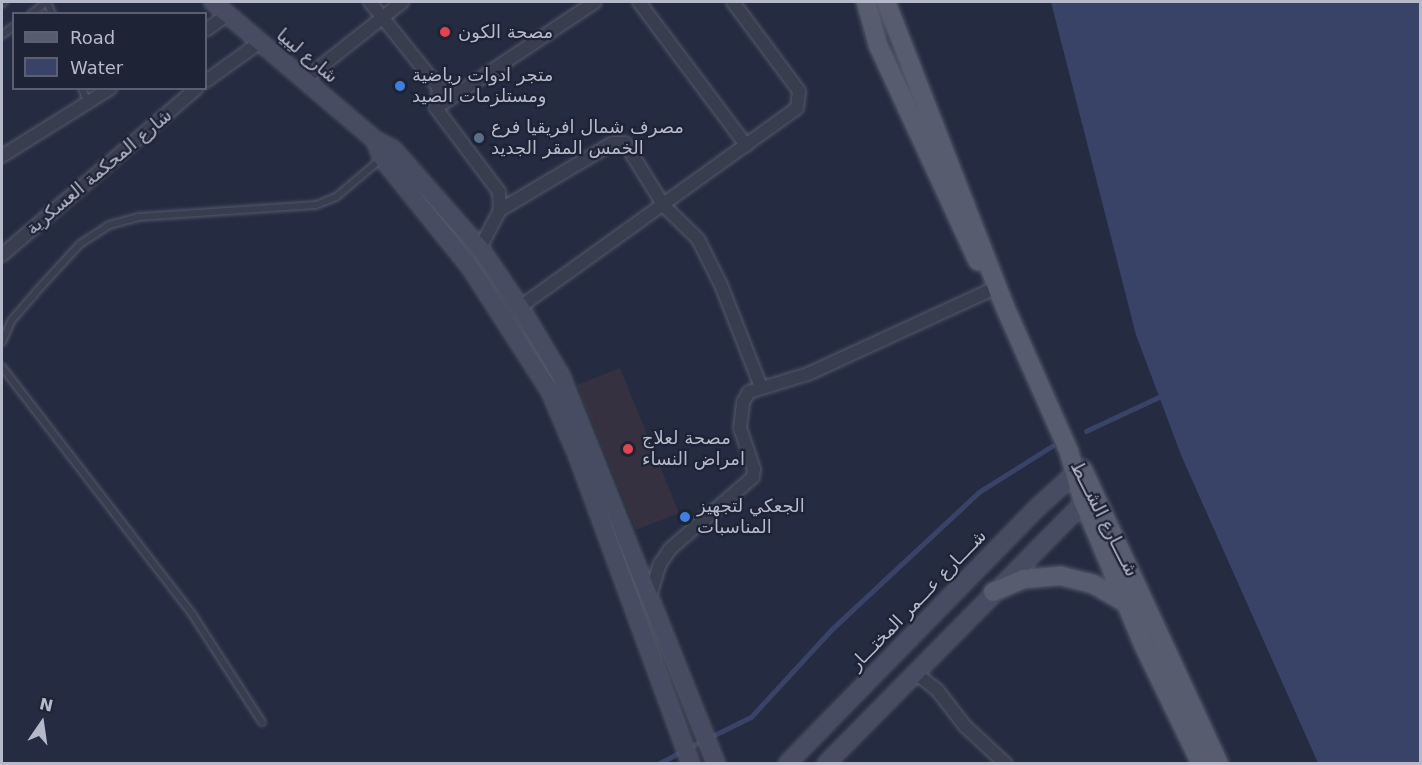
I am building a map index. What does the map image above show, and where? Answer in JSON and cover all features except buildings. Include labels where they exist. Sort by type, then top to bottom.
[{"type":"main road","points":[[866,2],[879,45],[996,288]]},
{"type":"main road","points":[[886,2],[996,288]]},
{"type":"main road","name":"شــــارع الشـــط","points":[[996,288],[1089,496],[1220,764]]},
{"type":"main road","name":"شــــارع الشـــط","points":[[1089,496],[1126,603],[1201,764]]},
{"type":"main road","points":[[993,592],[1024,579],[1061,576],[1093,584],[1126,603]]},
{"type":"street","name":"شارع ليبيا","points":[[213,2],[375,140],[387,154]]},
{"type":"street","points":[[370,2],[382,14],[439,88],[436,108],[494,183],[500,210]]},
{"type":"street","points":[[305,79],[382,14],[402,2]]},
{"type":"street","points":[[436,108],[595,2]]},
{"type":"street","points":[[639,2],[746,145]]},
{"type":"street","points":[[520,307],[664,206],[797,108],[800,98],[799,91],[733,2]]},
{"type":"street","points":[[207,29],[228,14]]},
{"type":"street","points":[[207,80],[260,42]]},
{"type":"street","points":[[2,156],[107,90]]},
{"type":"street","name":"شارع المحكمة العسكرية","points":[[2,255],[195,90]]},
{"type":"street","points":[[480,248],[500,210],[621,141],[664,206],[689,228],[708,259],[761,387]]},
{"type":"street","points":[[387,154],[480,248],[520,307],[561,376],[714,758]]},
{"type":"street","points":[[387,154],[470,267],[550,391],[579,457],[691,764]]},
{"type":"street","points":[[650,596],[660,564],[670,549],[750,483],[754,469],[740,428],[740,415],[749,393],[761,387],[808,374],[996,288]]},
{"type":"street","name":"شــــارع عـــمر المختـــار","points":[[787,764],[1078,471]]},
{"type":"street","points":[[826,764],[1089,496]]},
{"type":"street","points":[[914,672],[938,691],[965,726],[1006,764]]},
{"type":"lane","points":[[34,12],[47,2]]},
{"type":"lane","points":[[83,90],[87,101]]},
{"type":"lane","points":[[2,342],[12,321],[36,292],[80,244],[109,225],[138,217],[316,205],[336,197],[387,154]]},
{"type":"lane","points":[[2,368],[192,614],[262,722]]},
{"type":"shaded area","name":"مصحة لعلاج امراض النساء","points":[[620,368],[679,513],[636,530],[577,385]]},
{"type":"water","points":[[1051,2],[1420,2],[1420,763],[1318,763],[1181,455],[1136,335]]},
{"type":"waterway","points":[[1086,431],[1159,397]]},
{"type":"waterway","points":[[690,747],[751,717],[831,630],[979,492],[1052,446]]},
{"type":"waterway","points":[[658,764],[682,751]]},
{"type":"place","name":"مصحة الكون","points":[[445,32]]},
{"type":"place","name":"متجر ادوات رياضية ومستلزمات الصيد","points":[[400,86]]},
{"type":"place","name":"مصرف شمال افريقيا فرع الخمس المقر الجديد","points":[[479,138]]},
{"type":"place","name":"مصحة لعلاج امراض النساء","points":[[628,449]]},
{"type":"place","name":"الجعكي لتجهيز المناسبات","points":[[685,517]]}]
